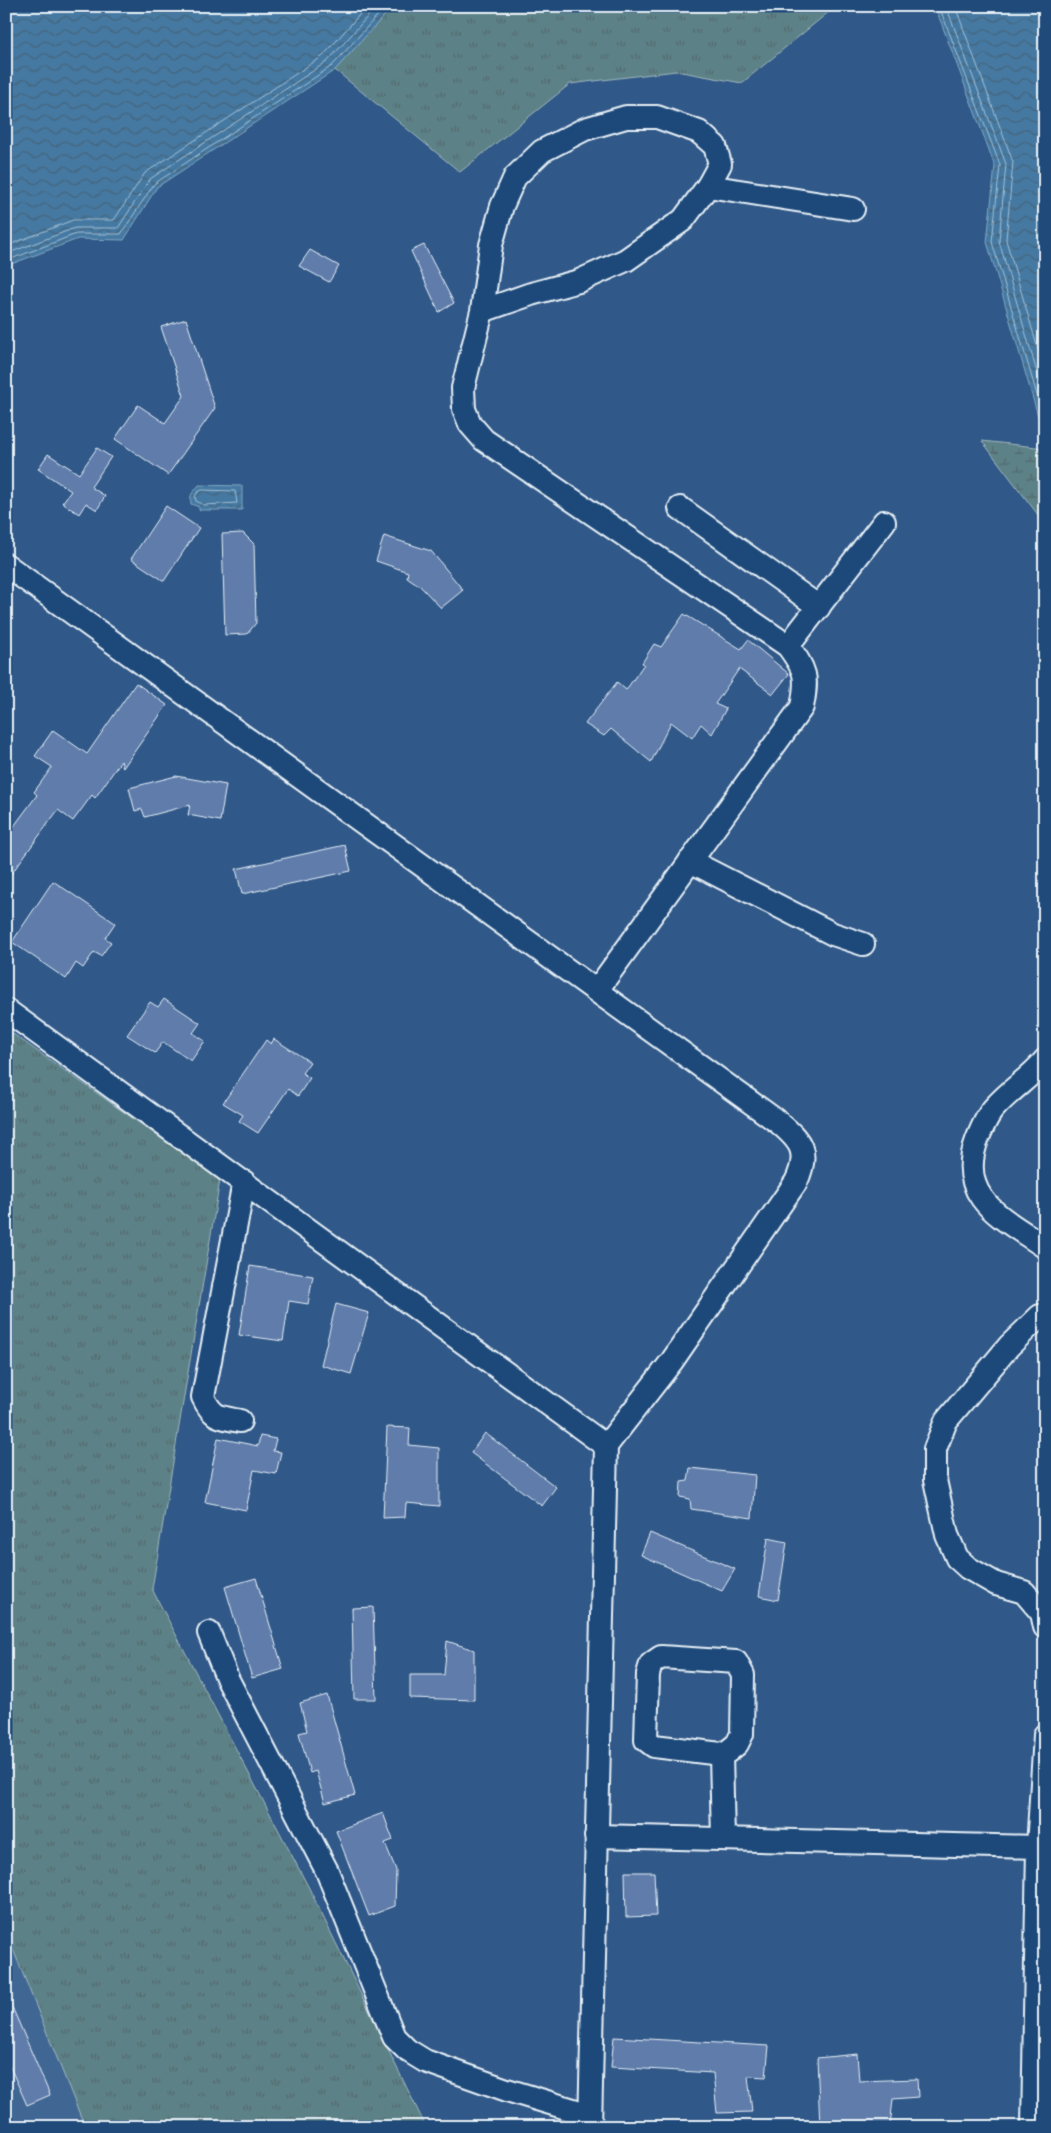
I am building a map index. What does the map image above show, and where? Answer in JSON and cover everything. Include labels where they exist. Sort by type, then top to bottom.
[{"type":"street","points":[[482,311],[531,294],[579,281],[626,260],[683,220],[708,186],[720,164],[715,146],[699,132],[657,117],[626,117],[586,129],[542,151],[515,177],[502,206],[491,244],[482,311],[464,388],[464,409],[470,424],[484,440],[788,646],[804,668],[805,691],[802,707],[597,990]]},
{"type":"street","points":[[708,186],[853,209]]},
{"type":"street","points":[[680,508],[818,607]]},
{"type":"street","points":[[788,646],[884,522]]},
{"type":"street","points":[[6,565],[597,990],[789,1131],[795,1136],[802,1150],[804,1165],[796,1182],[672,1361],[606,1446],[590,2121],[425,2062],[407,2050],[394,2037],[328,1871],[228,1680],[209,1633]]},
{"type":"street","points":[[690,861],[833,934],[863,944]]},
{"type":"street","points":[[6,1010],[606,1446]]},
{"type":"street","points":[[1041,1069],[994,1107],[980,1132],[971,1165],[974,1187],[989,1207],[1045,1247]]},
{"type":"street","points":[[240,1421],[216,1417],[209,1410],[203,1397],[244,1182]]},
{"type":"street","points":[[1045,1315],[1040,1316],[1008,1346],[946,1421],[935,1449],[935,1480],[947,1535],[957,1558],[968,1568],[996,1584],[1024,1592],[1042,1613],[1045,1627]]},
{"type":"street","points":[[661,1657],[736,1662],[743,1676],[742,1734],[737,1744],[721,1754],[654,1746],[646,1740],[648,1674],[651,1664],[661,1657]]},
{"type":"street","points":[[1033,2127],[1038,1846],[1045,1735]]},
{"type":"street","points":[[721,1754],[723,1839]]},
{"type":"street","points":[[596,1836],[1038,1846]]},
{"type":"shaded area","points":[[6,1932],[80,2113],[85,2127],[6,2127]]},
{"type":"green space","points":[[393,6],[836,6],[742,83],[676,71],[570,84],[460,172],[335,70]]},
{"type":"green space","points":[[982,441],[1045,448],[1045,524]]},
{"type":"green space","points":[[6,1029],[220,1180],[152,1589],[309,1888],[426,2127],[85,2127],[6,1932]]},
{"type":"water","points":[[6,6],[393,6],[335,70],[157,187],[124,240],[78,239],[6,266]]},
{"type":"water","points":[[928,6],[1045,6],[1045,440],[987,242],[995,166],[936,9]]},
{"type":"water","points":[[199,485],[242,486],[242,510],[199,510],[199,507],[191,504],[191,497]]},
{"type":"building","points":[[424,245],[454,303],[439,312],[411,251]]},
{"type":"building","points":[[310,250],[339,266],[329,282],[299,266]]},
{"type":"building","points":[[186,319],[215,408],[168,475],[115,439],[138,405],[165,423],[184,396],[161,327]]},
{"type":"building","points":[[97,448],[111,457],[91,487],[105,496],[97,510],[86,503],[79,514],[62,503],[71,491],[38,469],[48,454],[79,474]]},
{"type":"building","points":[[166,506],[199,528],[164,581],[131,559]]},
{"type":"building","points":[[243,533],[254,544],[256,623],[247,634],[225,635],[222,534]]},
{"type":"building","points":[[384,536],[431,551],[463,590],[441,608],[420,586],[407,577],[408,572],[376,561]]},
{"type":"building","points":[[684,614],[741,649],[748,640],[789,674],[773,694],[739,669],[715,704],[726,709],[712,734],[701,724],[692,738],[671,722],[651,762],[611,729],[604,736],[585,724],[617,682],[626,690],[644,664],[642,663],[654,644],[661,647]]},
{"type":"building","points":[[136,683],[167,705],[123,768],[121,761],[95,798],[92,795],[73,821],[58,810],[6,881],[6,837],[37,795],[34,792],[52,767],[35,756],[53,730],[87,754]]},
{"type":"building","points":[[176,776],[226,785],[220,821],[188,815],[190,805],[145,817],[142,809],[135,811],[129,788]]},
{"type":"building","points":[[345,845],[351,871],[242,894],[236,869]]},
{"type":"building","points":[[53,881],[115,923],[105,938],[111,942],[101,956],[94,952],[83,968],[76,963],[66,979],[12,942]]},
{"type":"building","points":[[164,999],[200,1023],[193,1033],[205,1041],[191,1061],[163,1042],[155,1053],[127,1035],[150,1002],[158,1007]]},
{"type":"building","points":[[274,1039],[310,1062],[302,1073],[310,1078],[298,1096],[288,1089],[258,1133],[239,1121],[243,1115],[223,1103],[266,1040],[271,1044]]},
{"type":"building","points":[[250,1266],[313,1276],[308,1304],[289,1301],[283,1341],[239,1335]]},
{"type":"building","points":[[336,1304],[369,1313],[351,1374],[321,1365]]},
{"type":"building","points":[[387,1427],[410,1428],[409,1445],[439,1448],[439,1506],[406,1503],[405,1517],[383,1518]]},
{"type":"building","points":[[485,1433],[556,1487],[542,1506],[471,1453]]},
{"type":"building","points":[[260,1436],[276,1439],[273,1451],[281,1452],[276,1474],[254,1470],[246,1510],[205,1502],[218,1438],[258,1446]]},
{"type":"building","points":[[690,1468],[755,1475],[752,1518],[691,1509],[690,1499],[680,1497],[681,1482],[688,1481]]},
{"type":"building","points":[[650,1533],[735,1569],[722,1591],[641,1555]]},
{"type":"building","points":[[768,1538],[787,1542],[778,1600],[759,1596]]},
{"type":"building","points":[[256,1578],[283,1669],[252,1678],[225,1587]]},
{"type":"building","points":[[373,1607],[376,1699],[354,1699],[352,1608]]},
{"type":"building","points":[[447,1641],[474,1650],[474,1700],[410,1698],[410,1675],[444,1675]]},
{"type":"building","points":[[327,1695],[355,1795],[325,1803],[316,1771],[310,1773],[299,1733],[307,1731],[300,1703]]},
{"type":"building","points":[[383,1813],[393,1840],[385,1843],[396,1870],[395,1906],[369,1916],[336,1831]]},
{"type":"building","points":[[625,1872],[654,1872],[656,1916],[626,1917]]},
{"type":"building","points":[[6,1993],[50,2095],[27,2105],[6,2058]]},
{"type":"building","points":[[614,2037],[769,2046],[766,2077],[748,2076],[752,2112],[717,2113],[713,2073],[611,2067]]},
{"type":"building","points":[[857,2054],[859,2081],[917,2079],[918,2097],[893,2099],[890,2127],[820,2127],[817,2058]]}]
